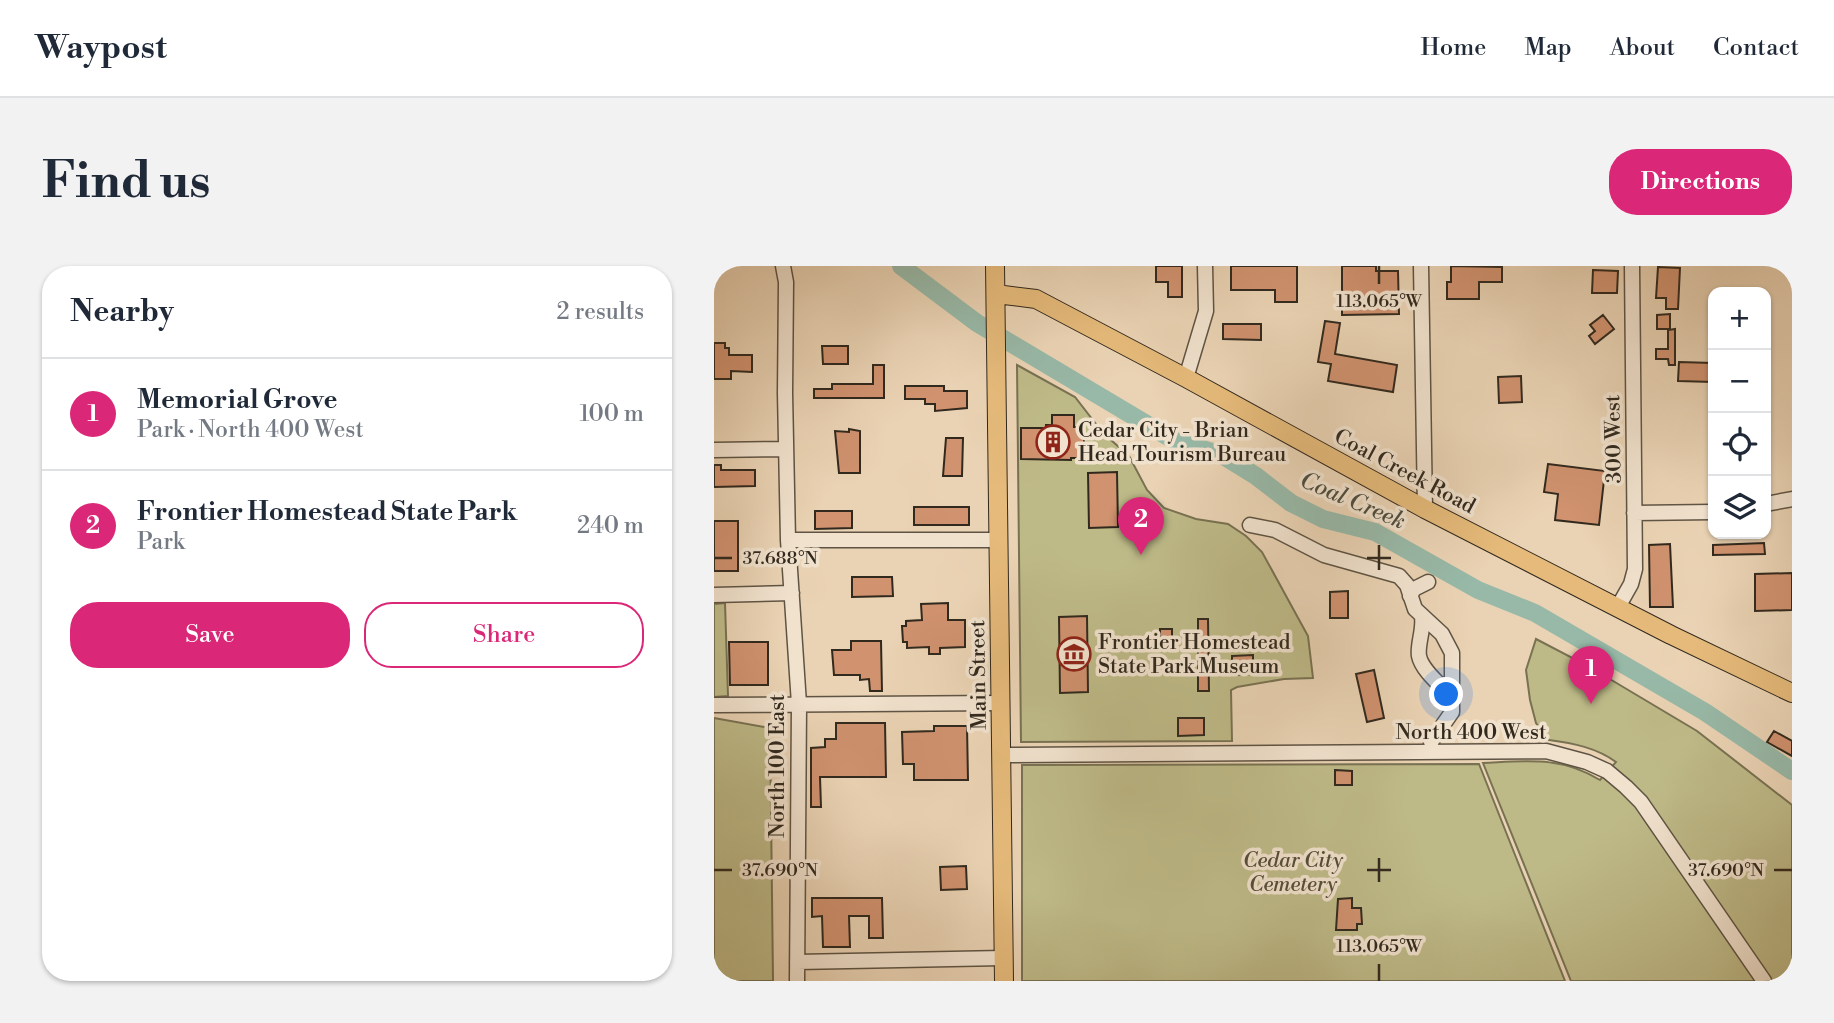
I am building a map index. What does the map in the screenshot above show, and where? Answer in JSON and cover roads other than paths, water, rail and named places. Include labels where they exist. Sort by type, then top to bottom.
[{"type":"main road","name":"Main Street","points":[[995,266],[1004,981]]},
{"type":"main road","name":"Coal Creek Road","points":[[996,294],[1036,299],[1424,509],[1792,693]]},
{"type":"street","name":"North 100 East","points":[[783,266],[786,282],[788,540],[799,704],[797,981]]},
{"type":"street","points":[[1186,378],[1206,311],[1205,266]]},
{"type":"street","points":[[1421,266],[1424,509]]},
{"type":"street","name":"300 West","points":[[1618,607],[1635,569],[1632,266]]},
{"type":"street","points":[[714,450],[786,449]]},
{"type":"street","points":[[1771,503],[1792,499]]},
{"type":"street","points":[[1634,513],[1708,512]]},
{"type":"street","points":[[1250,524],[1275,530],[1324,555],[1399,576],[1414,589],[1428,582]]},
{"type":"street","points":[[788,540],[999,540]]},
{"type":"street","points":[[1409,584],[1415,609],[1442,634],[1452,653],[1452,712],[1431,742]]},
{"type":"street","points":[[714,595],[792,593]]},
{"type":"street","points":[[1422,617],[1424,628],[1419,656],[1425,667],[1451,696]]},
{"type":"street","points":[[714,705],[1001,703]]},
{"type":"street","name":"North 400 West","points":[[1002,755],[1546,751],[1587,762],[1607,771],[1641,802],[1764,981]]},
{"type":"street","points":[[797,962],[1003,958]]},
{"type":"waterway","name":"Coal Creek","points":[[901,266],[977,323],[1175,441],[1222,455],[1256,476],[1291,503],[1323,519],[1375,532],[1478,590],[1535,613],[1705,712],[1792,771]]},
{"type":"place","name":"Cedar City - Brian Head Tourism Bureau","points":[[1053,442]]},
{"type":"place","name":"Frontier Homestead State Park","points":[[1141,555]]},
{"type":"place","name":"Frontier Homestead State Park Museum","points":[[1074,654]]},
{"type":"place","name":"Memorial Grove","points":[[1591,704]]},
{"type":"park label","name":"Cedar City Cemetery","points":[[1293,872]]}]
